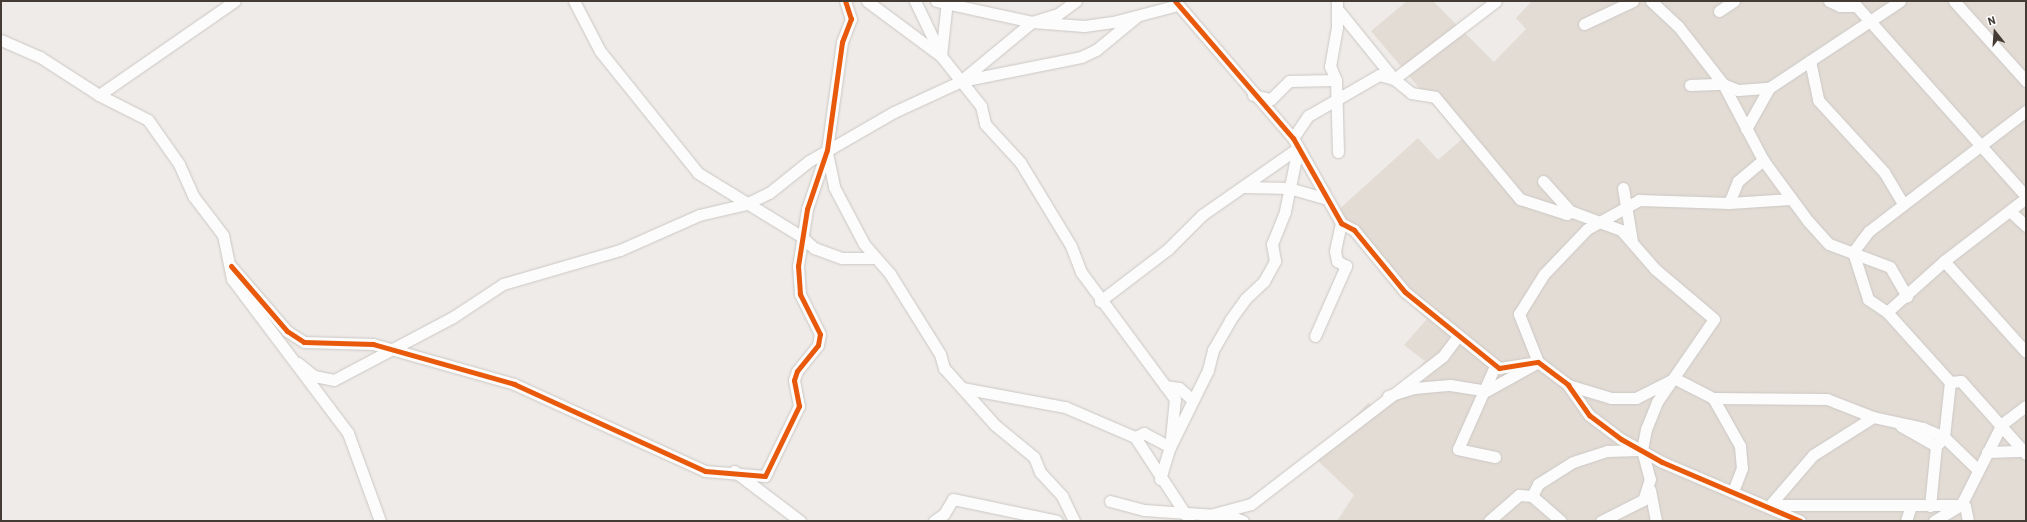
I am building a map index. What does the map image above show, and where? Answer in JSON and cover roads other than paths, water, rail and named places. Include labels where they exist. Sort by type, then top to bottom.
[{"type":"street","points":[[99,95],[235,1]]},
{"type":"street","points":[[574,1],[600,51],[698,173],[746,204],[801,236],[814,248],[842,258],[875,258]]},
{"type":"street","points":[[231,266],[287,332],[304,342],[373,344],[514,384],[705,471],[734,471],[765,476],[799,406],[794,380],[797,371],[818,345],[820,334],[800,294],[801,236],[826,150],[842,42],[851,19],[845,1]]},
{"type":"street","points":[[868,1],[941,56]]},
{"type":"street","points":[[915,1],[941,56],[981,106],[985,124],[1020,162],[1100,301],[1175,399],[1170,447]]},
{"type":"street","points":[[298,363],[314,376],[334,380],[393,350],[503,284],[620,250],[699,216],[746,204],[769,193],[826,150],[961,81],[1032,22],[1058,14],[1076,1]]},
{"type":"street","points":[[1160,478],[1170,447],[1208,370],[1213,350],[1230,320],[1245,299],[1264,281],[1275,261],[1272,244],[1289,188],[1295,143],[1308,116],[1337,97],[1348,96],[1372,77],[1394,79],[1496,1]]},
{"type":"street","points":[[1584,24],[1633,1]]},
{"type":"street","points":[[1651,1],[1678,26],[1723,84],[1763,160],[1791,199],[1829,244],[1890,267],[1907,296]]},
{"type":"street","points":[[1719,11],[1734,1]]},
{"type":"street","points":[[1829,1],[1840,6],[1854,4],[1874,22],[1979,146],[2026,197],[2011,212],[1944,261],[1907,296],[1887,312]]},
{"type":"street","points":[[1746,129],[1769,88],[1874,22],[1900,1]]},
{"type":"street","points":[[1954,1],[2026,81]]},
{"type":"street","points":[[941,56],[943,2],[1032,22],[1084,26],[1136,17],[1177,3],[1295,143],[1324,198],[1341,223],[1354,230],[1405,292],[1442,319],[1458,336],[1495,366],[1538,362]]},
{"type":"street","points":[[1338,6],[1394,79],[1411,93],[1435,97],[1520,199],[1567,214],[1570,211]]},
{"type":"street","points":[[1338,6],[1330,66],[1336,80],[1338,152]]},
{"type":"street","points":[[961,81],[1081,57],[1096,50],[1136,17]]},
{"type":"street","points":[[1,40],[40,57],[99,95],[131,109],[151,125],[179,164],[194,197],[223,235],[231,266],[232,279],[298,363],[348,433],[380,521]]},
{"type":"street","points":[[1810,61],[1818,100],[1884,172],[1903,204]]},
{"type":"street","points":[[1253,95],[1271,99],[1289,82],[1336,80]]},
{"type":"street","points":[[1690,85],[1723,84],[1738,90],[1769,88]]},
{"type":"street","points":[[1853,252],[1869,231],[2026,111]]},
{"type":"street","points":[[1100,301],[1168,249],[1202,215],[1245,187],[1295,143]]},
{"type":"street","points":[[826,150],[834,187],[864,244],[940,354],[944,368],[1018,447],[1034,457],[1040,472],[1062,496],[1071,518],[1057,521],[953,499],[944,514],[934,521]]},
{"type":"street","points":[[1729,203],[1738,181],[1763,160]]},
{"type":"street","points":[[1543,180],[1570,211],[1591,221],[1600,220],[1621,230],[1662,276],[1714,319],[1657,402],[1642,450],[1650,479],[1649,501],[1656,521]]},
{"type":"street","points":[[1245,187],[1289,188],[1324,198]]},
{"type":"street","points":[[1633,245],[1624,208],[1623,188],[1639,200]]},
{"type":"street","points":[[1791,199],[1729,203],[1639,200],[1600,220],[1544,274],[1519,314],[1538,362],[1568,385],[1588,415],[1613,434],[1642,450],[1770,506],[1800,521]]},
{"type":"street","points":[[2011,212],[2026,226]]},
{"type":"street","points":[[1315,336],[1346,266],[1337,261],[1335,251],[1341,223]]},
{"type":"street","points":[[1853,252],[1868,299],[1887,312],[1950,382],[1944,437],[1936,446],[1930,506]]},
{"type":"street","points":[[1944,261],[2026,352]]},
{"type":"street","points":[[1110,501],[1170,517],[1189,518],[1210,515],[1251,504],[1388,396],[1443,356],[1458,336]]},
{"type":"street","points":[[1388,396],[1414,388],[1450,385],[1486,391],[1538,362]]},
{"type":"street","points":[[1495,366],[1486,391],[1458,449],[1495,457]]},
{"type":"street","points":[[1568,385],[1611,398],[1636,398],[1674,378]]},
{"type":"street","points":[[1674,378],[1713,398],[1827,398],[1873,417],[1897,424],[1923,428],[1944,437],[1977,469]]},
{"type":"street","points":[[1950,382],[1960,381],[2002,424],[2025,453]]},
{"type":"street","points":[[1165,386],[1179,388],[1193,400]]},
{"type":"street","points":[[962,388],[1065,407],[1135,436],[1160,478],[1189,518]]},
{"type":"street","points":[[1713,398],[1740,446],[1742,468],[1733,491]]},
{"type":"street","points":[[1934,521],[1961,505],[1977,469],[2002,424],[2026,406]]},
{"type":"street","points":[[1770,506],[1813,455],[1873,417]]},
{"type":"street","points":[[1897,424],[1936,446]]},
{"type":"street","points":[[1135,436],[1144,433],[1170,447]]},
{"type":"street","points":[[1532,496],[1538,484],[1573,462],[1607,451],[1642,450]]},
{"type":"street","points":[[1987,452],[2025,453]]},
{"type":"street","points":[[734,471],[800,521]]},
{"type":"street","points":[[1601,521],[1643,500],[1650,479]]},
{"type":"street","points":[[1489,521],[1519,495],[1532,496],[1562,521]]},
{"type":"street","points":[[1770,506],[1961,505],[1965,506],[1968,521]]},
{"type":"street","points":[[1906,521],[1911,506]]},
{"type":"street","points":[[1210,515],[1243,521]]}]
